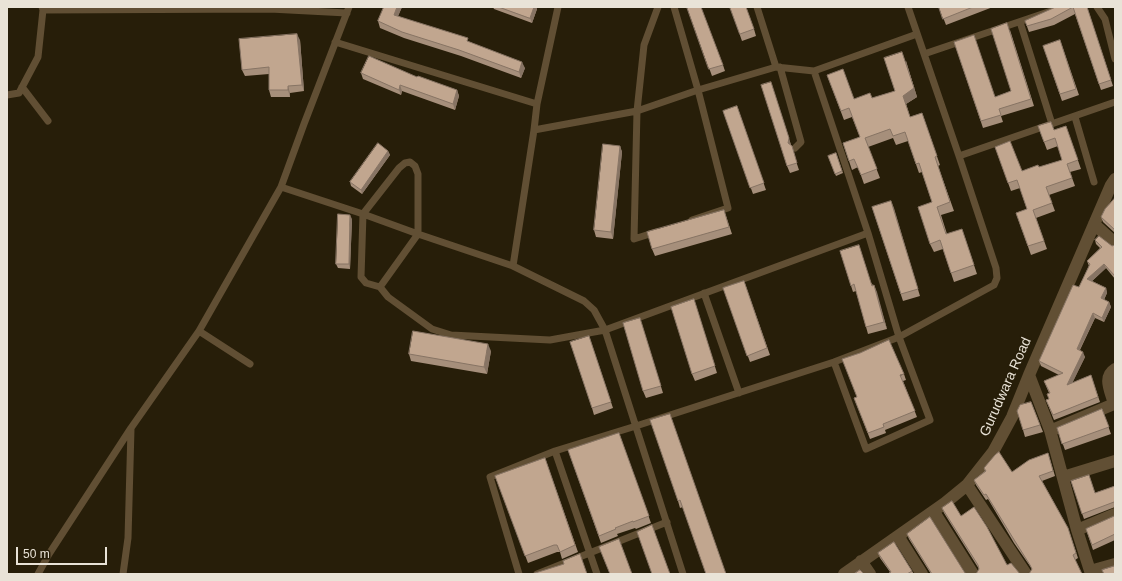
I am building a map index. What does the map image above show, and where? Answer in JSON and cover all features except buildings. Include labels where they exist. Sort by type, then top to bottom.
[{"type":"street","name":"Gurudwara Road","points":[[844,574],[934,512],[967,485],[993,452],[1012,417],[1029,374],[1111,185],[1115,179]]},
{"type":"street","points":[[1094,224],[1115,244]]},
{"type":"street","points":[[1050,430],[1114,403],[1107,380],[1110,372],[1115,369]]},
{"type":"street","points":[[1029,374],[1050,430],[1077,530],[1091,572],[1115,564]]},
{"type":"street","points":[[1063,477],[1115,461]]},
{"type":"street","points":[[967,485],[1026,574]]},
{"type":"street","points":[[934,512],[973,574]]},
{"type":"street","points":[[1077,530],[1115,514]]},
{"type":"street","points":[[898,536],[922,574]]},
{"type":"street","points":[[862,561],[870,574]]},
{"type":"lane","points":[[658,7],[644,45],[637,111],[634,239],[663,229]]},
{"type":"lane","points":[[674,7],[698,90],[728,208],[685,222]]},
{"type":"lane","points":[[757,7],[778,67],[801,142],[795,148]]},
{"type":"lane","points":[[519,574],[490,477],[555,451],[834,362],[899,337],[994,285],[997,278],[996,268],[908,7]]},
{"type":"lane","points":[[924,54],[1060,7]]},
{"type":"lane","points":[[1098,7],[1106,19],[1115,60]]},
{"type":"lane","points":[[7,95],[19,93],[38,57],[42,8],[348,10],[281,187],[199,331],[131,428],[49,554],[38,574]]},
{"type":"lane","points":[[513,266],[537,104],[556,8]]},
{"type":"lane","points":[[1020,22],[1052,124]]},
{"type":"lane","points":[[534,130],[637,111],[698,90],[778,67],[814,71],[917,34]]},
{"type":"lane","points":[[335,42],[537,104]]},
{"type":"lane","points":[[814,71],[868,233],[899,337],[930,420],[866,449],[834,362]]},
{"type":"lane","points":[[22,87],[48,121]]},
{"type":"lane","points":[[959,156],[1115,102]]},
{"type":"lane","points":[[1075,117],[1094,182]]},
{"type":"lane","points":[[380,287],[418,234],[418,174],[415,166],[410,162],[404,163],[399,168],[364,214],[361,278],[366,283],[380,287],[388,297],[432,329],[451,335],[550,340],[605,330],[868,233]]},
{"type":"lane","points":[[281,187],[513,266],[584,301],[594,310],[605,330],[684,574]]},
{"type":"lane","points":[[704,293],[739,393]]},
{"type":"lane","points":[[199,331],[250,364]]},
{"type":"lane","points":[[123,574],[128,538],[131,428]]},
{"type":"lane","points":[[555,451],[597,574]]},
{"type":"lane","points":[[537,574],[667,522]]}]
